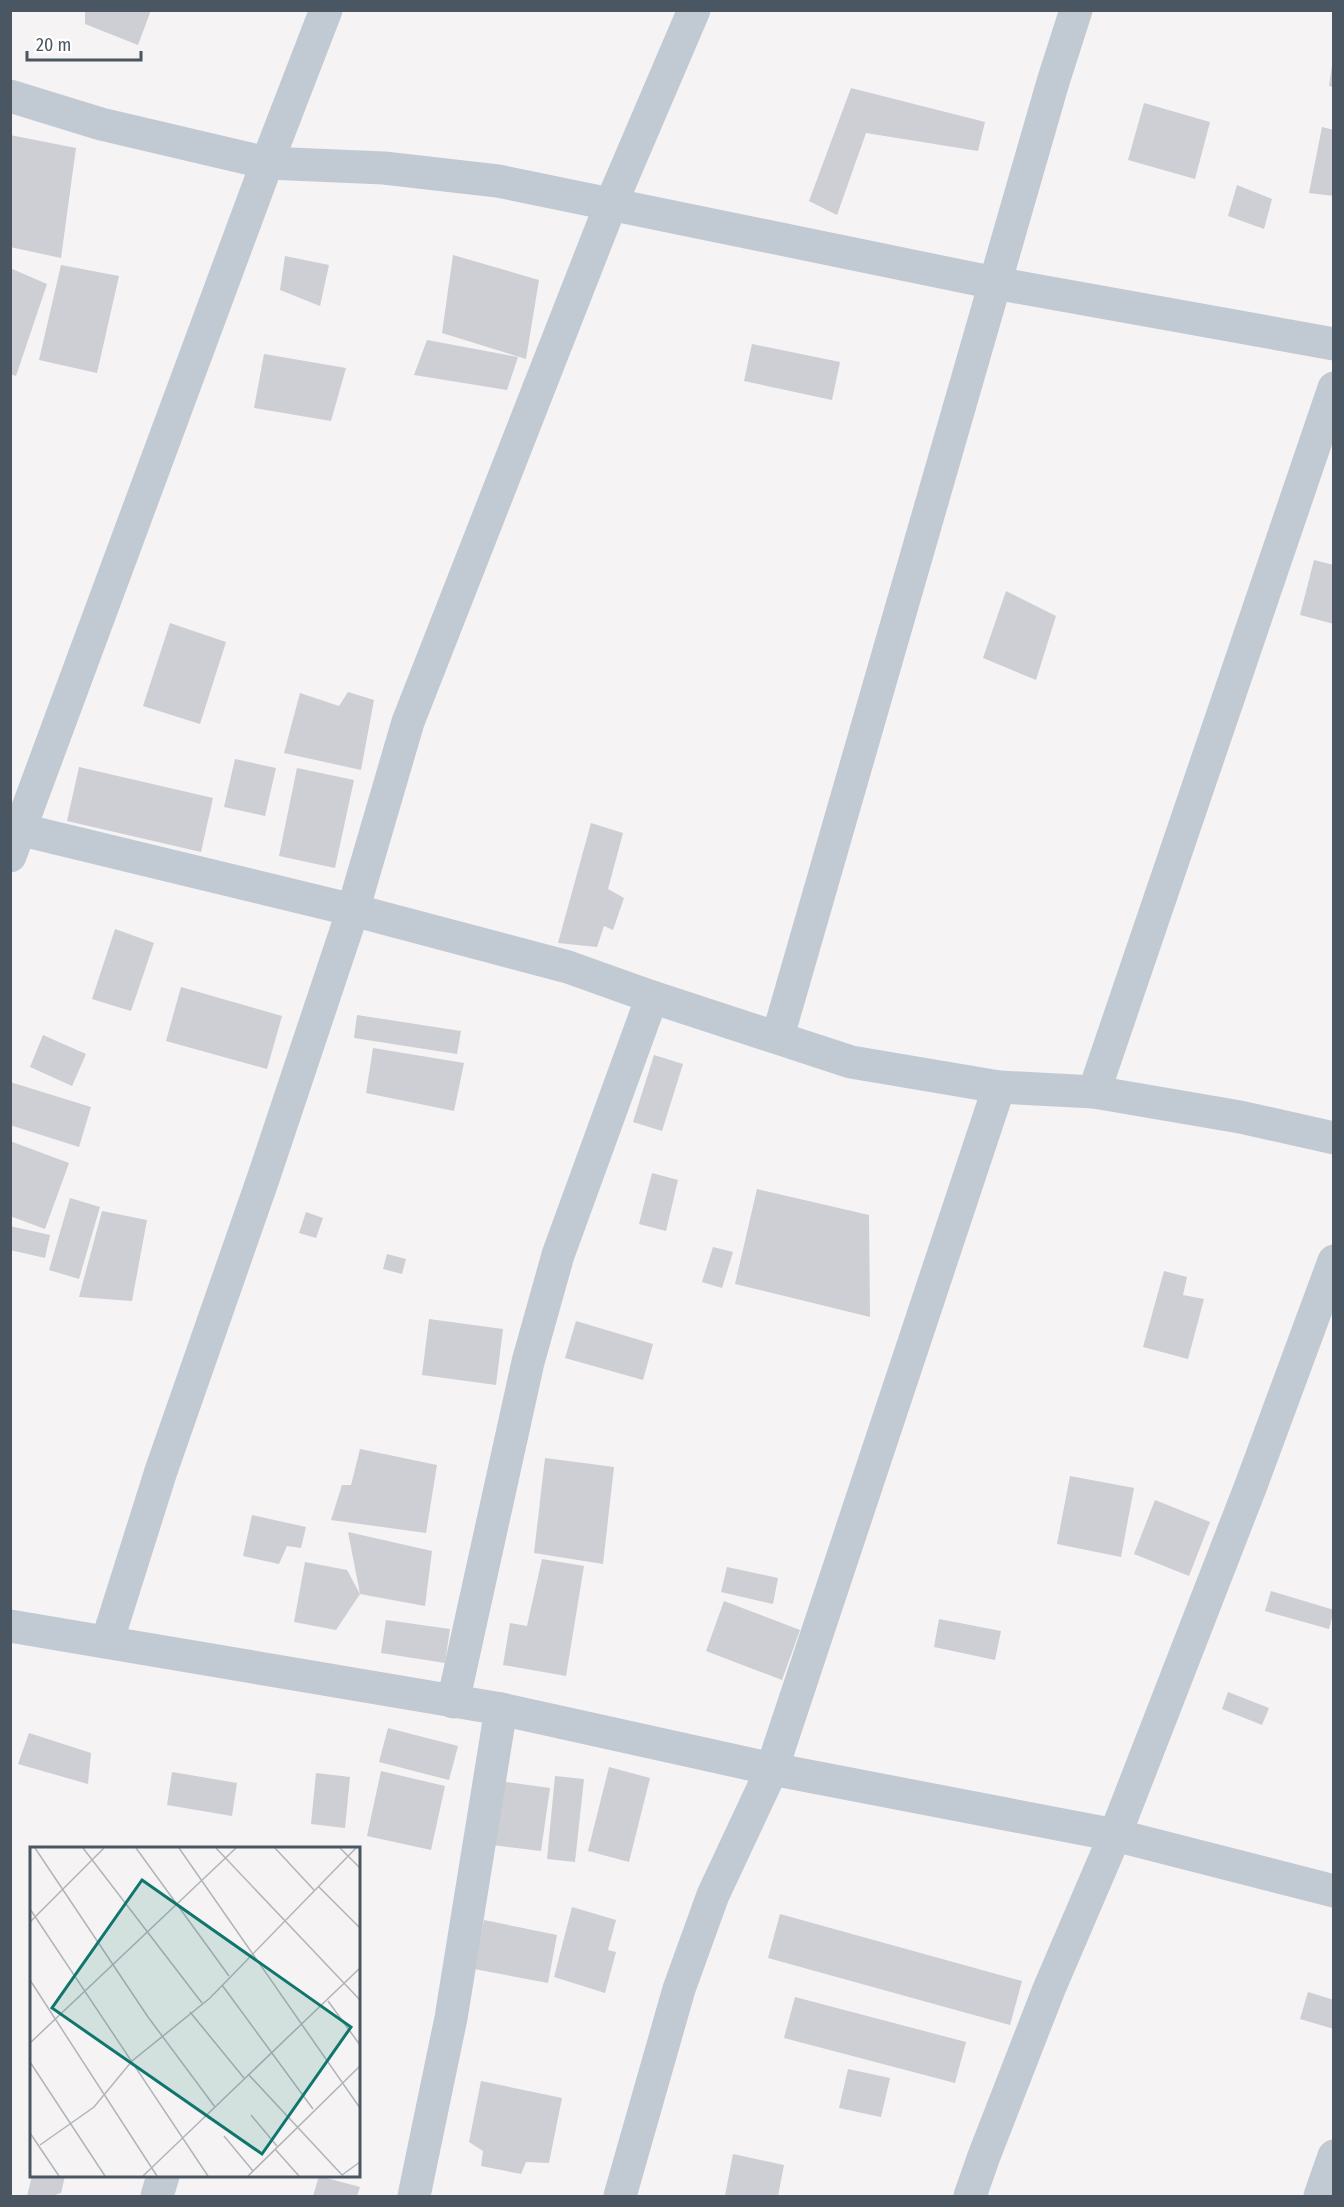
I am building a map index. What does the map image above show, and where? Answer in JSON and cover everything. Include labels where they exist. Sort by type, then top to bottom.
[{"type":"street","points":[[327,10],[267,163],[14,837],[352,910],[568,967],[851,1062],[999,1087],[1094,1092],[1240,1117],[1334,1138]]},
{"type":"street","points":[[107,1642],[161,1471],[260,1190],[352,910],[408,722],[611,204],[694,10]]},
{"type":"street","points":[[778,1036],[1076,10]]},
{"type":"street","points":[[10,96],[101,124],[267,163],[384,168],[498,181],[995,283],[1334,344]]},
{"type":"street","points":[[1094,1092],[1334,388]]},
{"type":"street","points":[[453,1702],[528,1362],[558,1255],[652,997]]},
{"type":"street","points":[[620,2196],[679,1989],[713,1895],[772,1769],[999,1087]]},
{"type":"street","points":[[970,2196],[1049,1989],[1115,1835],[1250,1488],[1334,1261]]},
{"type":"street","points":[[10,1626],[501,1709],[772,1769],[1115,1835],[1334,1892]]},
{"type":"street","points":[[414,2196],[451,2018],[501,1709]]},
{"type":"street","points":[[1320,2196],[1334,2156]]},
{"type":"street","points":[[157,2196],[162,2177]]},
{"type":"building","points":[[85,10],[151,10],[138,45],[85,24]]},
{"type":"building","points":[[1332,65],[1334,65],[1334,87],[1329,86]]},
{"type":"building","points":[[851,88],[985,122],[978,151],[866,133],[837,215],[809,201]]},
{"type":"building","points":[[1144,103],[1210,122],[1195,179],[1128,160]]},
{"type":"building","points":[[1322,127],[1334,130],[1334,196],[1309,193]]},
{"type":"building","points":[[10,135],[76,148],[61,258],[10,247]]},
{"type":"building","points":[[1237,185],[1272,199],[1264,229],[1228,216]]},
{"type":"building","points":[[453,255],[539,280],[526,359],[442,333]]},
{"type":"building","points":[[285,256],[329,265],[320,306],[280,290]]},
{"type":"building","points":[[61,265],[119,276],[97,373],[39,360]]},
{"type":"building","points":[[10,268],[47,284],[16,376],[10,374]]},
{"type":"building","points":[[427,340],[518,357],[507,390],[414,375]]},
{"type":"building","points":[[752,344],[840,362],[832,400],[744,381]]},
{"type":"building","points":[[264,354],[346,368],[331,421],[254,408]]},
{"type":"building","points":[[1314,560],[1334,565],[1334,624],[1300,615]]},
{"type":"building","points":[[1006,591],[1056,616],[1036,680],[983,658]]},
{"type":"building","points":[[170,623],[226,642],[200,724],[143,706]]},
{"type":"building","points":[[348,692],[374,700],[361,770],[284,753],[300,693],[339,706]]},
{"type":"building","points":[[235,759],[276,768],[265,816],[224,807]]},
{"type":"building","points":[[79,767],[213,798],[201,852],[67,821]]},
{"type":"building","points":[[297,768],[354,780],[335,868],[279,856]]},
{"type":"building","points":[[591,823],[623,833],[608,889],[624,898],[613,930],[604,926],[597,947],[558,943]]},
{"type":"building","points":[[115,929],[154,943],[131,1011],[92,999]]},
{"type":"building","points":[[181,987],[282,1016],[267,1069],[166,1041]]},
{"type":"building","points":[[357,1015],[461,1031],[457,1054],[354,1038]]},
{"type":"building","points":[[43,1035],[86,1054],[72,1086],[30,1067]]},
{"type":"building","points":[[373,1048],[464,1063],[454,1111],[366,1093]]},
{"type":"building","points":[[654,1055],[683,1064],[662,1131],[633,1122]]},
{"type":"building","points":[[10,1082],[91,1107],[79,1147],[10,1125]]},
{"type":"building","points":[[10,1141],[69,1163],[45,1229],[10,1216]]},
{"type":"building","points":[[652,1173],[678,1180],[666,1231],[639,1224]]},
{"type":"building","points":[[757,1189],[869,1215],[870,1317],[735,1284]]},
{"type":"building","points":[[70,1198],[100,1207],[79,1279],[49,1270]]},
{"type":"building","points":[[102,1211],[147,1220],[132,1301],[79,1297]]},
{"type":"building","points":[[306,1212],[323,1218],[316,1238],[299,1233]]},
{"type":"building","points":[[10,1226],[50,1235],[45,1258],[10,1250]]},
{"type":"building","points":[[713,1247],[733,1252],[722,1288],[702,1282]]},
{"type":"building","points":[[387,1254],[406,1259],[402,1274],[383,1269]]},
{"type":"building","points":[[1164,1271],[1187,1277],[1183,1295],[1204,1299],[1188,1359],[1143,1347]]},
{"type":"building","points":[[429,1319],[503,1329],[496,1385],[422,1375]]},
{"type":"building","points":[[576,1321],[653,1344],[643,1380],[565,1358]]},
{"type":"building","points":[[360,1449],[437,1465],[426,1533],[331,1520],[342,1485],[351,1485]]},
{"type":"building","points":[[545,1458],[614,1467],[603,1564],[534,1553]]},
{"type":"building","points":[[1070,1476],[1134,1488],[1121,1557],[1057,1544]]},
{"type":"building","points":[[1155,1500],[1210,1522],[1189,1576],[1134,1554]]},
{"type":"building","points":[[252,1515],[306,1527],[301,1548],[287,1546],[279,1564],[243,1556]]},
{"type":"building","points":[[348,1532],[432,1551],[425,1606],[360,1594]]},
{"type":"building","points":[[542,1559],[584,1566],[566,1676],[503,1665],[510,1623],[527,1626]]},
{"type":"building","points":[[305,1562],[347,1570],[360,1594],[336,1630],[294,1622]]},
{"type":"building","points":[[727,1567],[778,1578],[773,1604],[721,1592]]},
{"type":"building","points":[[1271,1591],[1334,1610],[1329,1629],[1265,1611]]},
{"type":"building","points":[[724,1601],[800,1630],[782,1680],[706,1651]]},
{"type":"building","points":[[939,1619],[1001,1631],[995,1660],[934,1647]]},
{"type":"building","points":[[386,1620],[450,1629],[445,1663],[381,1653]]},
{"type":"building","points":[[1228,1692],[1269,1708],[1262,1725],[1222,1709]]},
{"type":"building","points":[[388,1728],[458,1746],[449,1780],[379,1762]]},
{"type":"building","points":[[29,1733],[91,1753],[88,1784],[18,1764]]},
{"type":"building","points":[[609,1767],[650,1778],[629,1862],[588,1851]]},
{"type":"building","points":[[381,1771],[445,1786],[431,1850],[367,1836]]},
{"type":"building","points":[[172,1772],[237,1783],[232,1816],[167,1805]]},
{"type":"building","points":[[316,1773],[350,1777],[345,1828],[311,1824]]},
{"type":"building","points":[[555,1776],[584,1779],[575,1862],[547,1859]]},
{"type":"building","points":[[492,1780],[550,1788],[541,1851],[484,1844]]},
{"type":"building","points":[[572,1907],[616,1920],[608,1950],[616,1952],[605,1993],[554,1977]]},
{"type":"building","points":[[780,1914],[1022,1981],[1010,2025],[768,1958]]},
{"type":"building","points":[[484,1920],[557,1935],[548,1983],[474,1969]]},
{"type":"building","points":[[1308,1992],[1334,2000],[1334,2029],[1300,2019]]},
{"type":"building","points":[[795,1997],[966,2042],[955,2083],[784,2038]]},
{"type":"building","points":[[848,2069],[890,2078],[881,2117],[839,2108]]},
{"type":"building","points":[[481,2081],[562,2098],[549,2163],[526,2162],[521,2174],[481,2166],[483,2151],[469,2142]]},
{"type":"building","points":[[733,2154],[784,2165],[778,2196],[725,2196]]},
{"type":"building","points":[[32,2177],[65,2177],[61,2193],[52,2196],[27,2196]]},
{"type":"building","points":[[319,2177],[360,2187],[357,2196],[313,2196]]}]
